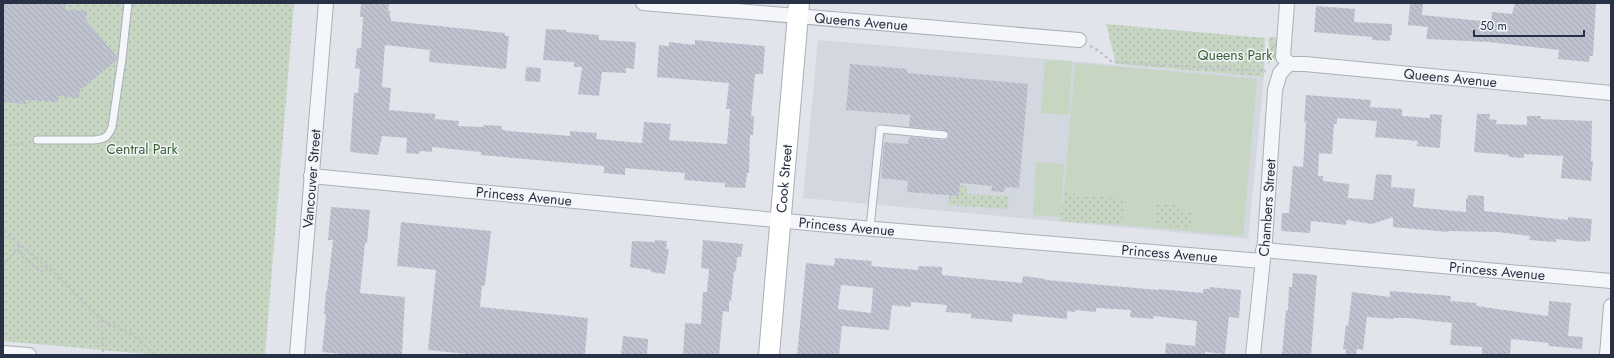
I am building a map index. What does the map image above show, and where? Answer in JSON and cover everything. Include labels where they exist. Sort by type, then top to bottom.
[{"type":"main road","name":"Cook Street","points":[[769,355],[799,10]]},
{"type":"street","name":"Vancouver Street","points":[[297,355],[326,3]]},
{"type":"street","name":"Queens Avenue","points":[[644,3],[799,10],[1079,40]]},
{"type":"street","points":[[1285,69],[1283,57],[1286,3]]},
{"type":"street","name":"Queens Avenue","points":[[1285,69],[1305,64],[1611,93]]},
{"type":"street","name":"Chambers Street","points":[[1253,355],[1263,255],[1275,90],[1285,69]]},
{"type":"street","name":"Princess Avenue","points":[[311,176],[870,228],[1611,281]]},
{"type":"street","points":[[1607,355],[1611,306]]},
{"type":"street","points":[[3,353],[22,355]]},
{"type":"lane","points":[[37,140],[103,140],[108,136],[112,127],[122,59],[128,3]]},
{"type":"lane","points":[[870,228],[880,129],[944,135]]},
{"type":"path","points":[[1079,40],[1099,51],[1112,62],[1285,69]]},
{"type":"path","points":[[3,146],[18,145],[37,140]]},
{"type":"path","points":[[3,231],[21,244],[48,268],[101,320],[130,333],[156,355]]},
{"type":"path","points":[[3,266],[21,244]]},
{"type":"path","points":[[21,244],[20,255],[24,259],[40,271],[48,268]]},
{"type":"path","points":[[101,320],[104,339],[103,355]]},
{"type":"shaded area","points":[[818,40],[1264,77],[1248,239],[803,198]]},
{"type":"green space","name":"Central Park","points":[[3,3],[294,3],[265,355],[157,355],[3,341]]},
{"type":"green space","name":"Queens Park","points":[[1106,24],[1265,38],[1264,77],[1116,64]]},
{"type":"green space","points":[[1269,37],[1279,38],[1278,58],[1268,64]]},
{"type":"green space","points":[[1045,60],[1072,61],[1069,115],[1041,113]]},
{"type":"green space","points":[[1075,63],[1257,79],[1243,236],[1122,225],[1124,199],[1064,193]]},
{"type":"green space","points":[[1036,162],[1064,164],[1061,217],[1033,215]]},
{"type":"green space","points":[[950,185],[967,186],[966,194],[1009,196],[1008,209],[948,205]]},
{"type":"green space","points":[[1064,193],[1124,199],[1122,225],[1060,221]]},
{"type":"green space","points":[[1156,204],[1174,204],[1181,212],[1192,213],[1193,225],[1183,229],[1155,224]]},
{"type":"building","points":[[3,3],[66,3],[65,10],[87,11],[86,20],[117,57],[117,60],[80,90],[79,98],[58,96],[58,102],[26,100],[26,104],[3,102]]},
{"type":"building","points":[[361,3],[389,4],[388,11],[390,11],[391,21],[505,33],[505,36],[509,36],[506,69],[429,62],[430,50],[385,45],[382,87],[391,88],[389,110],[435,114],[435,119],[459,121],[458,126],[502,126],[501,129],[507,131],[570,136],[570,131],[597,133],[596,139],[642,143],[644,122],[671,124],[669,140],[727,144],[730,109],[726,109],[729,83],[657,77],[659,45],[669,46],[669,42],[695,45],[695,40],[765,46],[763,74],[755,74],[751,116],[754,117],[753,135],[750,135],[749,173],[747,173],[745,188],[725,187],[725,183],[684,180],[685,173],[625,168],[625,175],[604,173],[604,166],[481,155],[481,152],[432,147],[432,152],[420,151],[419,154],[406,153],[407,138],[382,136],[378,155],[350,152],[354,93],[358,93],[360,69],[355,68],[357,48],[361,48],[363,17],[360,17]]},
{"type":"building","points":[[1410,3],[1423,3],[1422,15],[1491,22],[1492,12],[1512,14],[1515,3],[1596,3],[1593,56],[1590,56],[1589,62],[1558,59],[1559,50],[1489,42],[1426,39],[1428,27],[1408,25]]},
{"type":"building","points":[[1316,6],[1355,9],[1354,22],[1392,24],[1392,35],[1390,35],[1390,41],[1372,40],[1372,37],[1314,32]]},
{"type":"building","points":[[546,29],[566,30],[566,32],[599,35],[599,40],[636,42],[634,69],[626,68],[626,73],[602,72],[599,96],[578,94],[582,67],[574,67],[574,62],[543,60]]},
{"type":"building","points":[[850,64],[907,69],[907,73],[1028,84],[1019,188],[1005,187],[1004,192],[991,191],[992,186],[960,183],[959,196],[907,192],[908,181],[881,178],[884,142],[908,144],[909,137],[944,140],[948,138],[949,133],[944,130],[909,127],[910,115],[846,110]]},
{"type":"building","points":[[526,67],[541,68],[540,82],[525,81]]},
{"type":"building","points":[[1306,95],[1371,100],[1370,107],[1402,109],[1402,116],[1430,118],[1430,114],[1442,115],[1440,148],[1417,146],[1418,141],[1375,137],[1377,121],[1337,118],[1337,124],[1334,124],[1332,154],[1319,153],[1318,176],[1323,176],[1323,181],[1349,184],[1348,198],[1373,200],[1376,174],[1392,175],[1391,187],[1415,189],[1413,207],[1466,212],[1466,198],[1468,198],[1468,195],[1484,196],[1484,211],[1568,220],[1568,217],[1592,219],[1590,241],[1585,242],[1556,239],[1556,242],[1529,240],[1530,236],[1497,232],[1448,232],[1393,227],[1393,217],[1372,224],[1347,220],[1346,225],[1311,221],[1310,233],[1281,231],[1282,213],[1289,213],[1293,166],[1303,167]]},
{"type":"building","points":[[1477,114],[1490,114],[1489,119],[1497,120],[1496,124],[1527,125],[1527,116],[1541,116],[1540,119],[1592,121],[1591,161],[1593,161],[1591,181],[1561,178],[1563,156],[1524,154],[1524,158],[1474,152]]},
{"type":"building","points":[[331,207],[370,210],[360,293],[405,297],[402,355],[352,355],[322,352],[326,314],[324,314],[326,291],[333,240],[328,240]]},
{"type":"building","points":[[401,222],[491,231],[485,285],[482,286],[480,307],[588,318],[585,355],[476,355],[428,350],[436,270],[397,266]]},
{"type":"building","points":[[655,240],[667,241],[666,249],[669,249],[665,274],[630,267],[632,241],[655,242]]},
{"type":"building","points":[[703,240],[743,244],[741,257],[737,257],[731,301],[729,301],[729,312],[723,311],[719,355],[683,355],[685,323],[701,324],[703,292],[707,292],[709,269],[701,268]]},
{"type":"building","points":[[835,258],[872,261],[871,266],[918,270],[918,266],[942,267],[942,275],[1022,283],[1023,276],[1046,280],[1203,293],[1203,289],[1210,289],[1210,287],[1241,290],[1239,318],[1229,317],[1225,354],[1205,352],[1205,355],[1165,355],[1166,343],[1195,346],[1197,321],[1154,316],[1153,319],[1130,317],[1131,310],[1096,308],[1096,312],[1076,310],[1075,312],[1067,311],[1067,319],[1013,314],[1012,322],[971,318],[971,314],[946,312],[947,305],[911,302],[911,307],[892,305],[889,330],[842,326],[839,355],[797,355],[806,263],[834,266]],"holes":[[[841,285],[873,288],[871,313],[838,309]]]},
{"type":"building","points":[[1293,273],[1317,275],[1311,355],[1282,355],[1286,310],[1288,310],[1289,287],[1292,287]]},
{"type":"building","points":[[1390,291],[1451,296],[1450,301],[1477,303],[1476,306],[1548,316],[1549,301],[1571,303],[1568,336],[1583,337],[1582,349],[1548,346],[1549,343],[1511,339],[1510,355],[1482,355],[1482,347],[1450,345],[1452,323],[1407,318],[1393,319],[1367,317],[1363,350],[1357,349],[1356,355],[1345,355],[1346,349],[1343,349],[1346,325],[1348,326],[1352,292],[1390,297]]},
{"type":"building","points":[[623,336],[648,339],[647,355],[621,355]]}]
